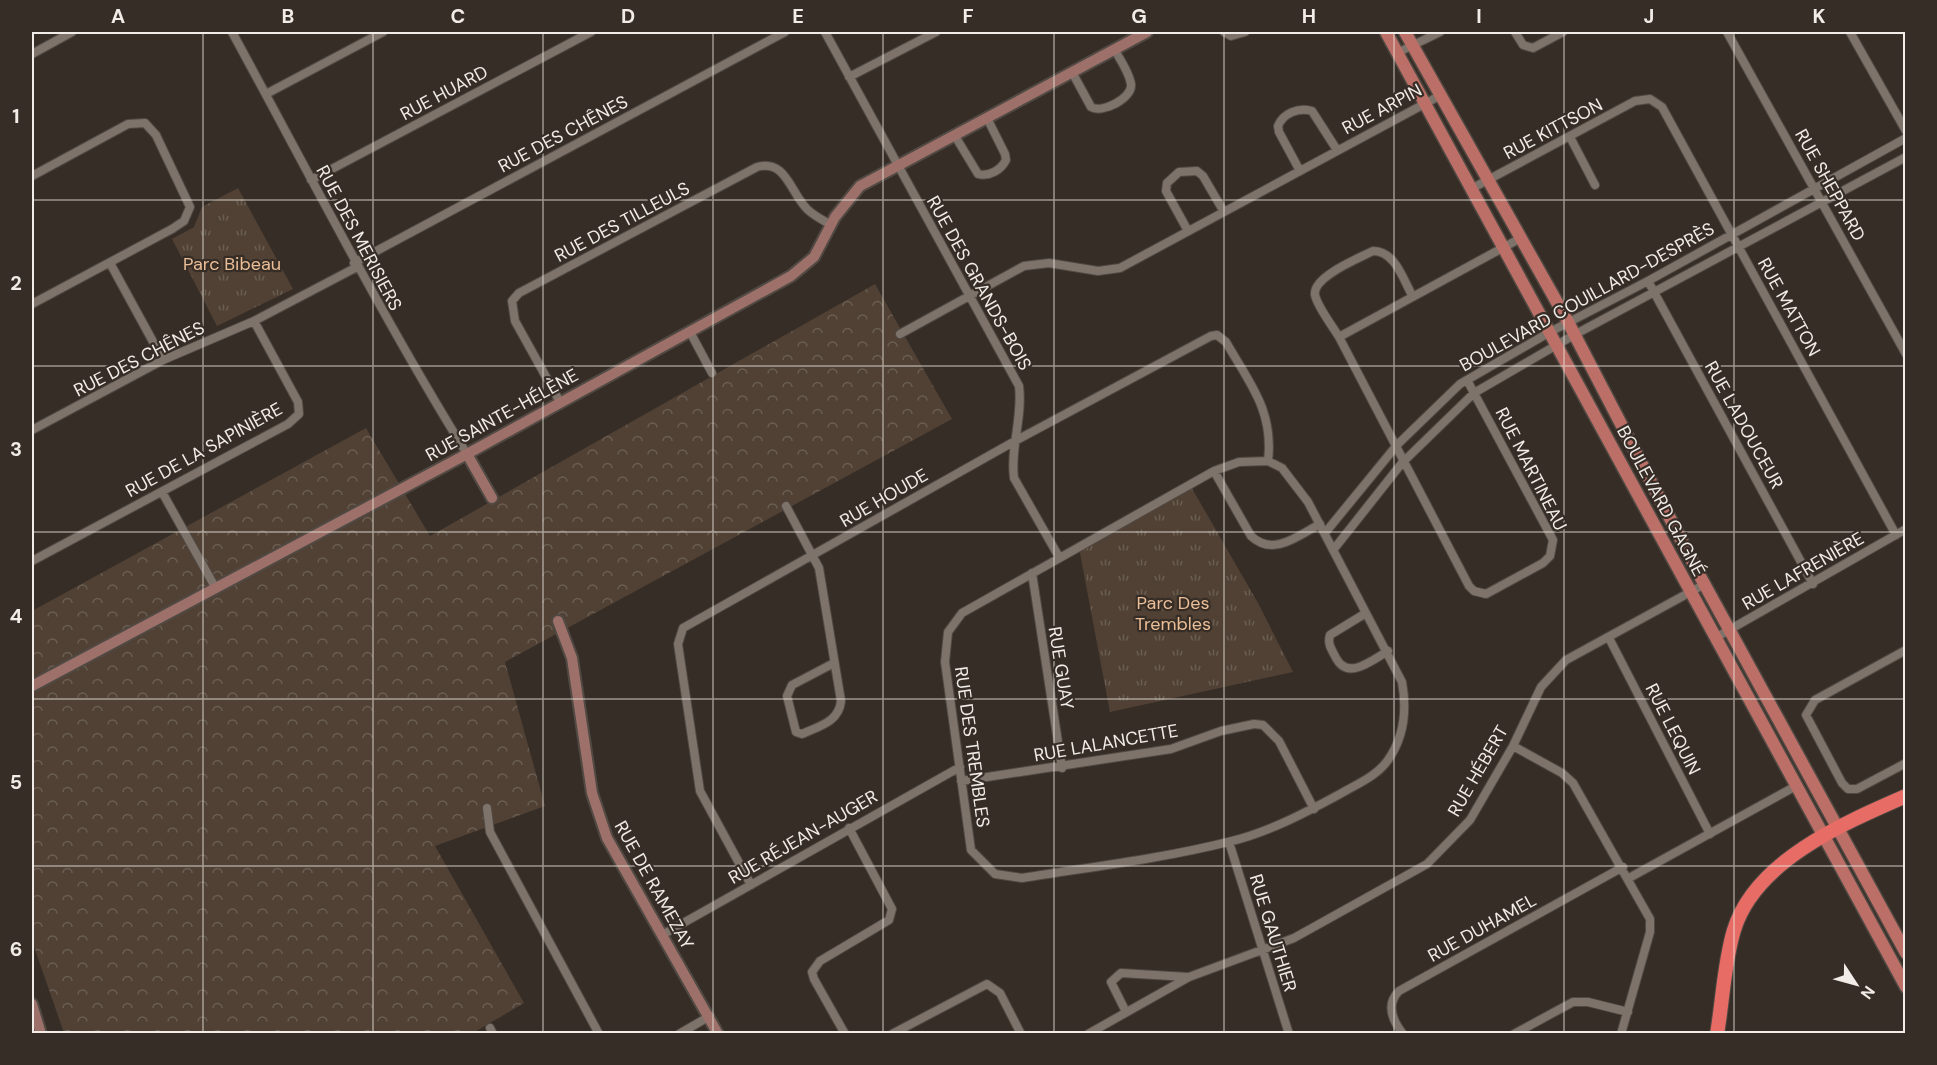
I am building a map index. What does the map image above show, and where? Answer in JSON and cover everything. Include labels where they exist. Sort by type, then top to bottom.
[{"type":"highway","points":[[1717,1034],[1731,942],[1746,902],[1759,884],[1774,869],[1824,837],[1905,796]]},
{"type":"main road","name":"BOULEVARD GAGNÉ","points":[[1386,32],[1905,987]]},
{"type":"main road","name":"BOULEVARD GAGNÉ","points":[[1405,32],[1519,239],[1568,322],[1729,630],[1905,952]]},
{"type":"street","points":[[32,54],[72,32]]},
{"type":"street","name":"RUE DES MERISIERS","points":[[232,32],[408,359],[467,454]]},
{"type":"street","points":[[266,94],[383,32]]},
{"type":"street","name":"RUE HUARD","points":[[311,180],[591,32]]},
{"type":"street","name":"RUE DES CHÊNES","points":[[32,430],[163,360],[254,321],[785,32]]},
{"type":"street","name":"RUE DES GRANDS-BOIS","points":[[825,32],[1019,386],[1014,478],[1059,557]]},
{"type":"street","points":[[849,77],[936,32]]},
{"type":"street","name":"RUE SAINTE-HÉLÈNE","points":[[32,686],[467,454],[690,332],[806,265],[825,242],[831,225],[854,191],[1147,32]]},
{"type":"street","points":[[1224,32],[1231,36],[1245,32]]},
{"type":"street","points":[[1397,53],[1440,32]]},
{"type":"street","points":[[1515,32],[1522,45],[1533,48],[1563,32]]},
{"type":"street","name":"RUE SHEPPARD","points":[[1727,32],[1905,354]]},
{"type":"street","points":[[1850,32],[1905,131]]},
{"type":"street","points":[[1072,72],[1091,107],[1100,110],[1110,106],[1129,93],[1131,88],[1131,82],[1114,49]]},
{"type":"street","name":"RUE ARPIN","points":[[900,334],[1024,266],[1035,263],[1098,271],[1120,268],[1441,95]]},
{"type":"street","name":"RUE KITTSON","points":[[1471,189],[1635,101],[1650,99]]},
{"type":"street","name":"RUE MATTON","points":[[1650,99],[1662,107],[1896,535]]},
{"type":"street","name":"RUE ARPIN","points":[[1300,171],[1279,132],[1278,126],[1284,116],[1299,109],[1312,111],[1337,150]]},
{"type":"street","points":[[955,136],[978,174],[988,175],[998,170],[1006,160],[1005,154],[987,118]]},
{"type":"street","points":[[32,176],[128,124],[144,123],[151,127],[188,197],[190,207],[184,221],[172,229],[32,304]]},
{"type":"street","points":[[1570,137],[1595,185]]},
{"type":"street","name":"BOULEVARD COUILLARD-DESPRÈS","points":[[1325,533],[1397,445],[1432,409],[1467,380],[1568,322],[1648,281],[1905,138]]},
{"type":"street","name":"BOULEVARD COUILLARD-DESPRÈS","points":[[1334,549],[1402,463],[1474,393],[1574,335],[1655,294],[1905,156]]},
{"type":"street","name":"RUE DES TILLEULS","points":[[560,402],[514,321],[513,301],[519,293],[757,167],[768,164],[778,168],[806,208],[831,225]]},
{"type":"street","points":[[1188,231],[1166,190],[1167,183],[1179,172],[1197,171],[1203,176],[1224,212]]},
{"type":"street","points":[[1339,337],[1502,246],[1519,239]]},
{"type":"street","points":[[1402,463],[1397,445],[1315,296],[1316,286],[1322,278],[1373,251],[1382,251],[1389,255],[1412,295]]},
{"type":"street","points":[[111,263],[163,360]]},
{"type":"street","name":"RUE LADOUCEUR","points":[[1648,281],[1814,584]]},
{"type":"street","name":"RUE DE LA SAPINIÈRE","points":[[32,561],[288,424],[299,414],[298,402],[254,321]]},
{"type":"street","points":[[690,332],[712,373]]},
{"type":"street","name":"RUE HOUDE","points":[[751,885],[700,791],[679,636],[683,628],[693,620],[1016,441],[1210,336],[1217,335],[1226,342],[1265,411],[1270,441],[1268,461]]},
{"type":"street","name":"RUE MARTINEAU","points":[[1402,463],[1474,591],[1486,594],[1543,563],[1550,556],[1553,540],[1467,380]]},
{"type":"street","points":[[467,454],[492,498]]},
{"type":"street","name":"RUE DES TREMBLES","points":[[1268,461],[1282,468],[1296,484],[1334,549],[1402,682],[1406,705],[1404,725],[1397,744],[1388,760],[1376,774],[1314,809],[1229,842],[1022,878],[995,874],[971,850],[945,662],[948,632],[962,613],[1214,471],[1239,462],[1268,461]]},
{"type":"street","points":[[1214,471],[1256,541],[1278,546],[1320,524]]},
{"type":"street","points":[[162,492],[215,587]]},
{"type":"street","points":[[786,506],[819,568],[841,701],[837,715],[802,734],[796,732],[787,696],[788,690],[792,685],[834,663]]},
{"type":"street","name":"RUE LAFRENIÈRE","points":[[1715,638],[1814,584],[1905,530]]},
{"type":"street","name":"RUE GUAY","points":[[1032,573],[1062,768]]},
{"type":"street","name":"RUE HÉBERT","points":[[1088,1034],[1189,977],[1294,938],[1427,864],[1470,820],[1513,746],[1541,687],[1552,672],[1566,660],[1705,584]]},
{"type":"street","points":[[1366,613],[1330,635],[1330,646],[1339,664],[1348,669],[1355,669],[1388,651]]},
{"type":"street","name":"RUE DE RAMEZAY","points":[[558,621],[572,658],[592,793],[607,838],[662,935],[723,1034]]},
{"type":"street","name":"RUE LEQUIN","points":[[1609,638],[1710,834]]},
{"type":"street","points":[[1905,650],[1815,700],[1807,710],[1807,719],[1842,783],[1848,789],[1857,789],[1905,763]]},
{"type":"street","name":"RUE LALANCETTE","points":[[961,781],[1062,768],[1171,749],[1246,724],[1263,725],[1279,741],[1314,809]]},
{"type":"street","points":[[1513,746],[1562,773],[1574,783],[1650,918],[1650,932],[1621,1034]]},
{"type":"street","name":"RUE RÉJEAN-AUGER","points":[[662,935],[960,767]]},
{"type":"street","points":[[1629,878],[1796,786]]},
{"type":"street","points":[[487,808],[490,832],[599,1034]]},
{"type":"street","points":[[845,1034],[812,972],[820,961],[889,920],[892,909],[849,828]]},
{"type":"street","name":"RUE GAUTHIER","points":[[1229,842],[1289,1034]]},
{"type":"street","name":"RUE DUHAMEL","points":[[1403,1034],[1391,1011],[1392,998],[1399,991],[1623,867]]},
{"type":"street","name":"RUE HÉBERT","points":[[1126,1012],[1113,989],[1111,982],[1114,976],[1121,973],[1189,977]]},
{"type":"street","points":[[892,1034],[987,984],[1000,993],[1021,1034]]},
{"type":"street","points":[[1514,1034],[1574,1002],[1588,1002],[1628,1012]]},
{"type":"street","points":[[32,1004],[41,1034]]},
{"type":"street","points":[[679,1034],[710,1016]]},
{"type":"street","name":"RUE DE RAMEZAY","points":[[710,1016],[718,1034]]},
{"type":"green space","name":"Parc Bibeau","points":[[238,188],[293,289],[217,326],[172,239],[194,227],[202,207]]},
{"type":"green space","points":[[875,284],[952,419],[505,662],[545,806],[435,846],[524,1003],[473,1033],[64,1033],[32,941],[32,611],[366,428],[430,536]]},
{"type":"green space","name":"Parc Des Trembles","points":[[1190,485],[1258,603],[1293,672],[1110,712],[1079,548]]}]
